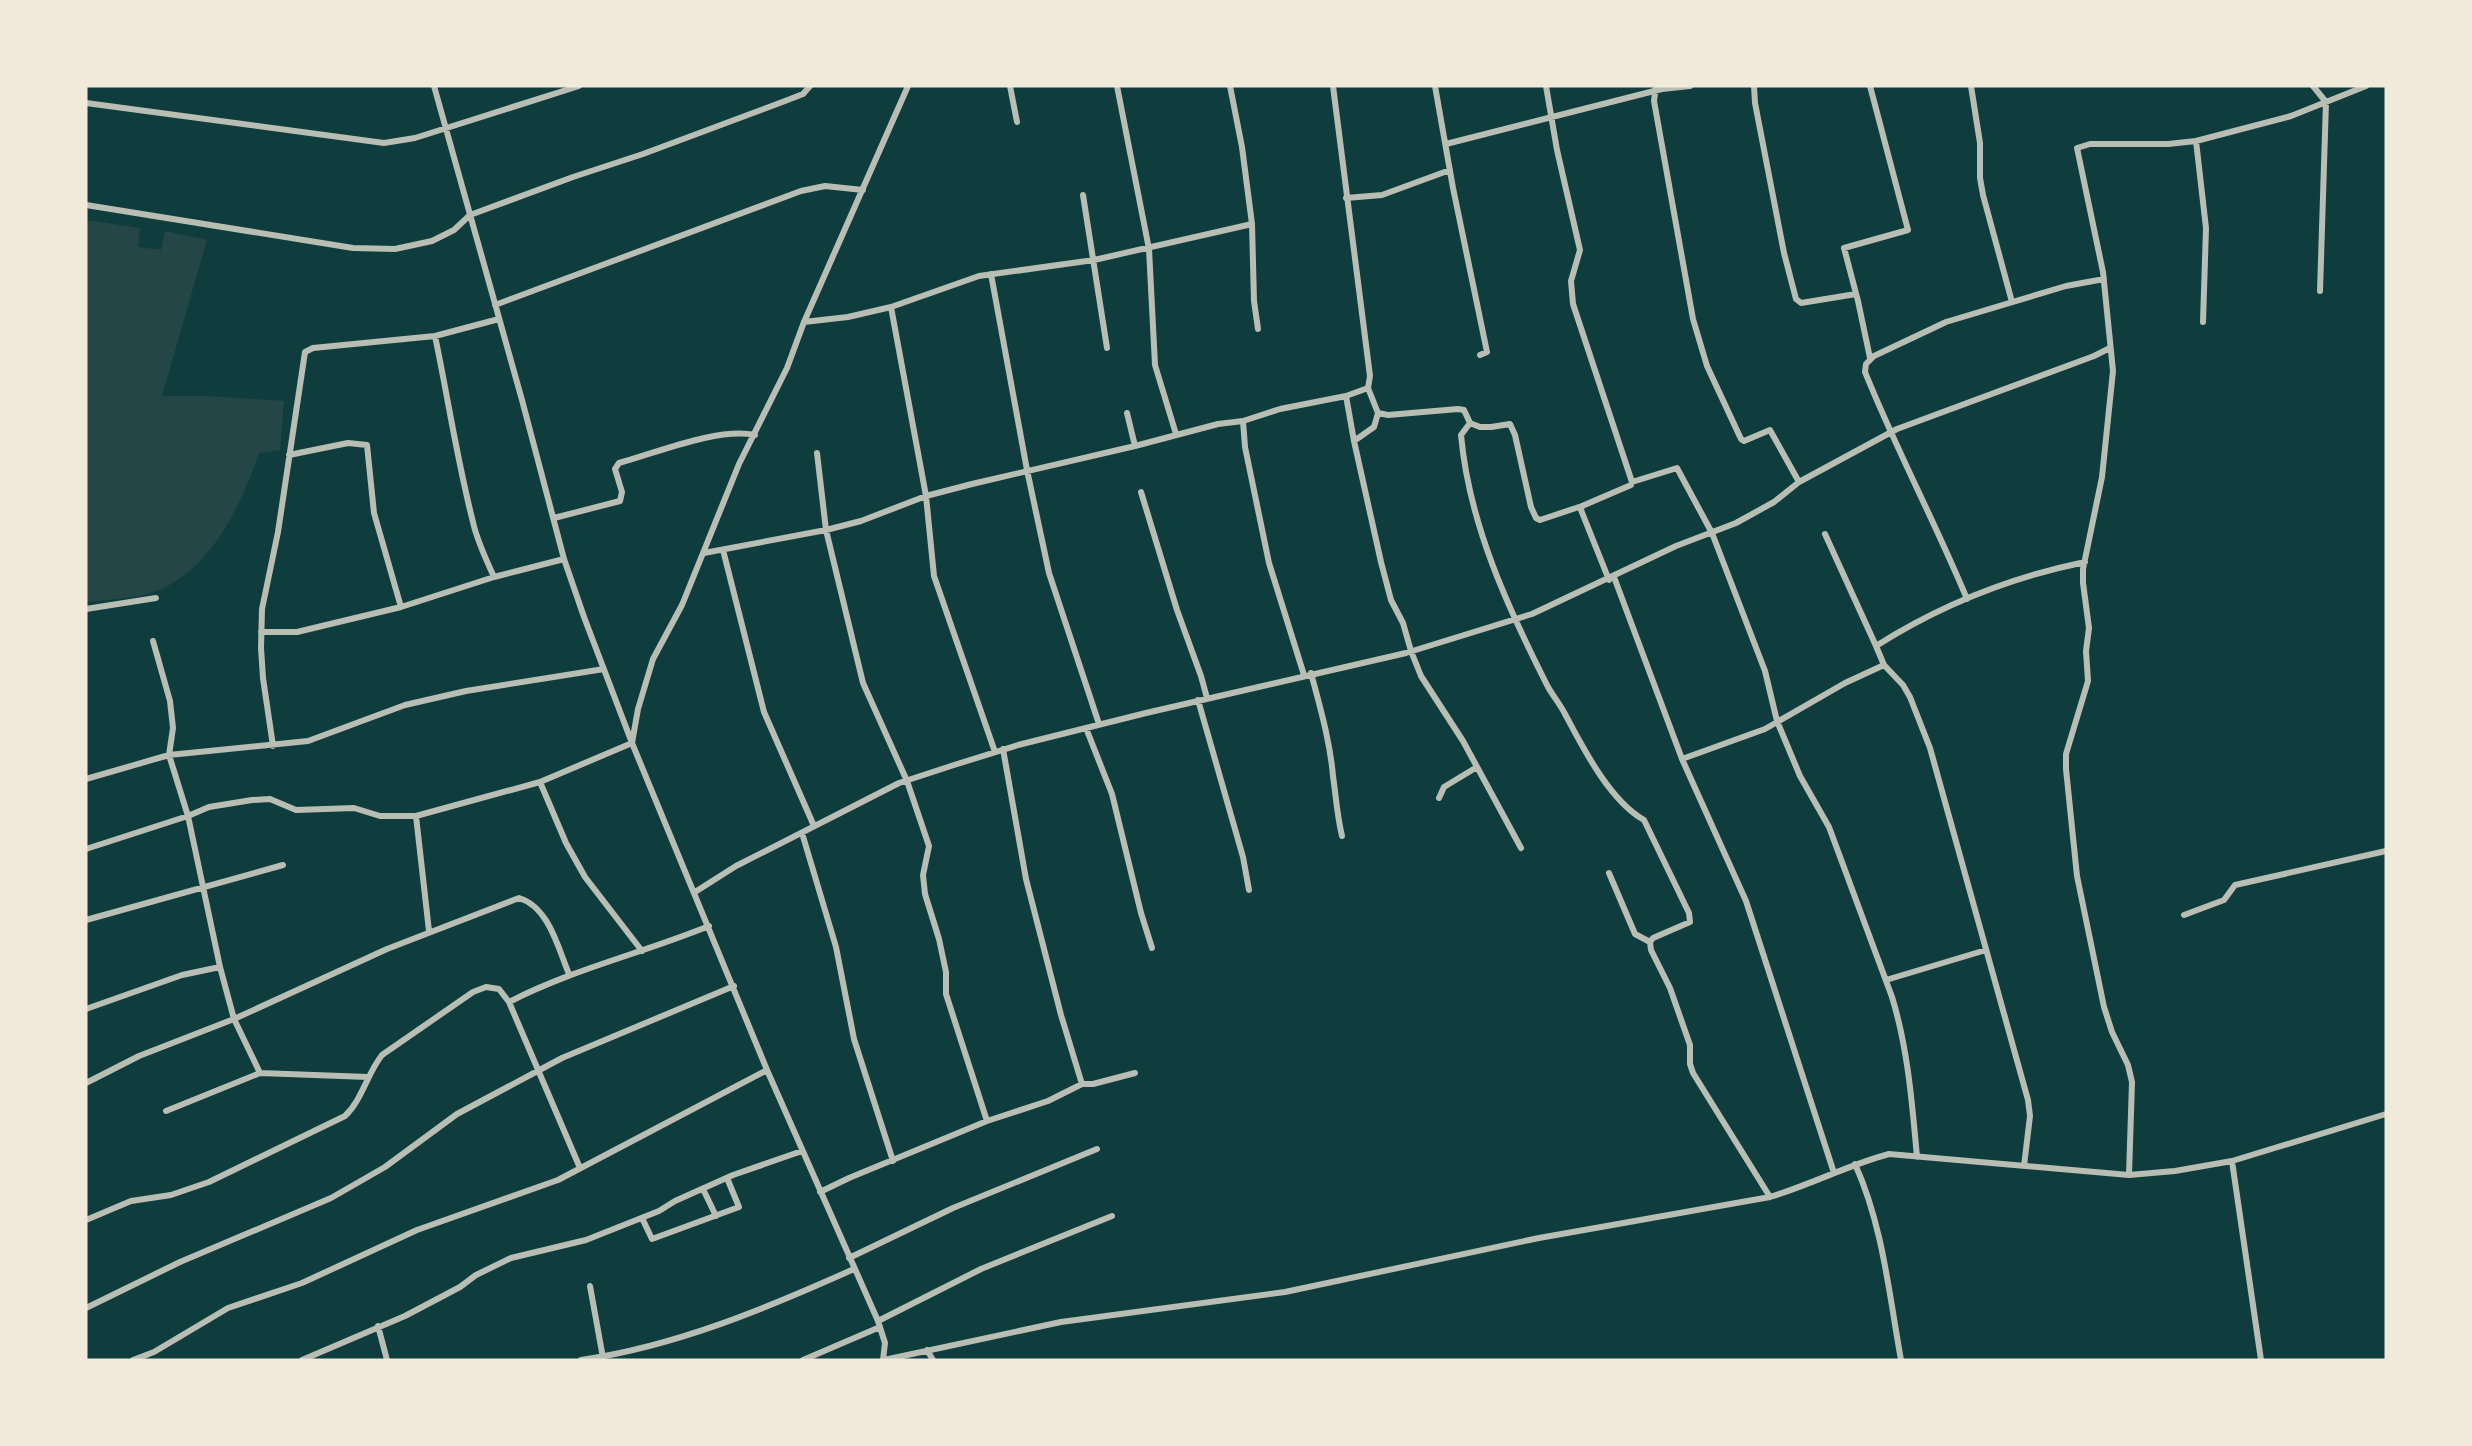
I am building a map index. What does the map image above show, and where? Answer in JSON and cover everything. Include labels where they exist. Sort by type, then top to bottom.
[{"type":"street","points":[[433,86],[564,559],[632,743],[767,1070],[879,1324],[885,1343],[883,1360],[1062,1322],[1285,1292],[1539,1238],[1770,1197],[1805,1186],[1855,1164],[1889,1154],[2129,1175],[2175,1171],[2232,1161],[2386,1114]]},
{"type":"street","points":[[86,103],[384,142],[415,138],[579,86]]},
{"type":"street","points":[[86,205],[353,248],[395,249],[432,241],[454,230],[470,215],[785,101],[803,94],[810,86]]},
{"type":"street","points":[[632,743],[638,709],[653,659],[682,605],[739,464],[787,368],[804,322],[908,86]]},
{"type":"street","points":[[1010,86],[1017,122]]},
{"type":"street","points":[[1117,86],[1149,249],[1155,365],[1176,434]]},
{"type":"street","points":[[1230,86],[1242,147],[1252,224],[1254,300],[1258,329]]},
{"type":"street","points":[[1333,86],[1370,376],[1368,388],[1378,413],[1374,427],[1354,441]]},
{"type":"street","points":[[1435,86],[1487,352],[1480,355]]},
{"type":"street","points":[[1546,86],[1580,250],[1572,281],[1573,304],[1632,482]]},
{"type":"street","points":[[1446,144],[1656,88],[1690,86]]},
{"type":"street","points":[[1754,86],[1779,229],[1797,299],[1801,303],[1856,294]]},
{"type":"street","points":[[1870,86],[1908,230],[1844,248],[1870,358]]},
{"type":"street","points":[[1971,86],[1980,143],[1983,195],[2012,302]]},
{"type":"street","points":[[2313,86],[2326,102],[2320,291]]},
{"type":"street","points":[[2129,1175],[2132,1082],[2128,1065],[2112,1032],[2104,1007],[2077,876],[2066,761],[2088,681],[2086,651],[2089,628],[2083,583],[2100,490],[2113,371],[2096,229],[2077,148],[2090,144],[2168,144],[2196,141],[2265,124],[2366,86]]},
{"type":"street","points":[[1656,88],[1654,101],[1693,319],[1707,366],[1741,439],[1744,442],[1770,430],[1799,482]]},
{"type":"street","points":[[2196,141],[2206,228],[2203,322]]},
{"type":"street","points":[[1346,198],[1382,195],[1450,170]]},
{"type":"street","points":[[495,305],[801,191],[825,186],[863,190]]},
{"type":"street","points":[[1083,195],[1107,348]]},
{"type":"street","points":[[804,322],[848,317],[891,307],[952,284],[991,274],[1094,260],[1252,224]]},
{"type":"street","points":[[991,274],[1049,573],[1099,724]]},
{"type":"street","points":[[1968,599],[1889,432],[1865,372],[1866,364],[1870,358],[1946,322],[2066,286],[2104,279]]},
{"type":"street","points":[[891,307],[926,496],[934,576],[999,751],[1026,879],[1082,1084]]},
{"type":"street","points":[[273,746],[263,678],[262,609],[278,532],[305,352],[313,348],[435,336],[499,319]]},
{"type":"street","points":[[435,336],[451,427],[473,523],[494,578]]},
{"type":"street","points":[[695,892],[736,866],[907,781],[999,751],[1099,724],[1411,651],[1532,614],[1640,562],[1735,523],[1774,502],[1799,482],[1889,432],[2110,348]]},
{"type":"street","points":[[704,553],[826,530],[871,517],[926,496],[1217,424],[1243,421],[1280,408],[1346,396],[1368,388]]},
{"type":"street","points":[[1346,396],[1391,600],[1403,623],[1421,676],[1463,741],[1521,848]]},
{"type":"street","points":[[1378,413],[1388,415],[1458,408],[1464,410],[1470,422],[1480,427],[1510,424],[1513,427],[1531,508],[1535,518],[1540,520],[1582,506],[1631,485],[1632,482],[1677,468],[1712,533],[1765,671],[1777,722],[1800,776],[1829,827],[1886,980],[1900,1021],[1909,1070],[1917,1157]]},
{"type":"street","points":[[1127,413],[1135,446]]},
{"type":"street","points":[[1243,421],[1245,447],[1269,564],[1325,729],[1342,836]]},
{"type":"street","points":[[1470,422],[1461,435],[1473,506],[1498,580],[1550,690],[1584,750],[1621,802],[1644,820],[1689,913],[1690,922],[1653,938],[1650,942],[1651,950],[1670,988],[1690,1045],[1693,1073],[1770,1197]]},
{"type":"street","points":[[554,518],[620,500],[622,492],[615,469],[619,463],[708,437],[743,432],[755,435]]},
{"type":"street","points":[[289,455],[348,443],[367,445],[374,513],[401,607]]},
{"type":"street","points":[[817,453],[826,530],[863,684],[907,781],[929,846],[923,875],[925,894],[946,972],[946,994],[987,1121]]},
{"type":"street","points":[[1141,492],[1207,698]]},
{"type":"street","points":[[1582,506],[1581,510],[1611,578],[1682,759],[1746,901],[1833,1173]]},
{"type":"street","points":[[1825,534],[1884,666],[1903,685],[1923,727],[2028,1100],[2030,1116],[2024,1166]]},
{"type":"street","points":[[723,550],[764,712],[814,826]]},
{"type":"street","points":[[261,632],[297,632],[401,607],[564,559]]},
{"type":"street","points":[[1876,646],[1968,599],[2035,574],[2085,562]]},
{"type":"street","points":[[86,609],[156,598]]},
{"type":"street","points":[[153,640],[170,701],[173,727],[169,755],[188,816],[220,967],[234,1019],[260,1073]]},
{"type":"street","points":[[1682,759],[1765,729],[1845,683],[1884,666]]},
{"type":"street","points":[[86,779],[169,755],[308,741],[405,705],[453,694],[604,669]]},
{"type":"street","points":[[1198,700],[1243,857],[1249,890]]},
{"type":"street","points":[[1086,728],[1112,794],[1141,914],[1153,947]]},
{"type":"street","points":[[86,849],[218,804],[270,799],[296,810],[354,808],[380,816],[416,816],[540,782],[632,743]]},
{"type":"street","points":[[1438,798],[1444,787],[1477,767]]},
{"type":"street","points":[[540,782],[566,843],[585,877],[642,951]]},
{"type":"street","points":[[416,816],[429,931]]},
{"type":"street","points":[[802,833],[836,947],[854,1039],[893,1161]]},
{"type":"street","points":[[2184,915],[2224,900],[2235,884],[2386,851]]},
{"type":"street","points":[[86,920],[283,865]]},
{"type":"street","points":[[1609,873],[1635,934],[1650,942]]},
{"type":"street","points":[[86,1083],[139,1056],[234,1019],[323,976],[429,931],[453,925],[519,898],[533,902],[547,922],[569,974]]},
{"type":"street","points":[[509,1002],[569,974],[709,926]]},
{"type":"street","points":[[1886,980],[1986,950]]},
{"type":"street","points":[[86,1009],[182,975],[220,967]]},
{"type":"street","points":[[86,1308],[180,1262],[331,1198],[385,1167],[457,1114],[537,1070],[734,986]]},
{"type":"street","points":[[86,1220],[131,1201],[171,1195],[209,1182],[333,1122],[353,1108],[382,1055],[473,992],[486,987],[499,989],[509,1002],[580,1168]]},
{"type":"street","points":[[133,1360],[154,1352],[228,1308],[302,1283],[417,1230],[558,1180],[767,1070]]},
{"type":"street","points":[[166,1111],[260,1073],[368,1077]]},
{"type":"street","points":[[820,1192],[987,1121],[1048,1101],[1082,1084],[1093,1084],[1135,1073]]},
{"type":"street","points":[[849,1258],[953,1208],[1097,1149]]},
{"type":"street","points":[[302,1360],[405,1316],[460,1287],[475,1275],[511,1258],[586,1240],[642,1218],[727,1178],[802,1151]]},
{"type":"street","points":[[2232,1161],[2262,1360]]},
{"type":"street","points":[[1855,1164],[1867,1191],[1880,1236],[1901,1360]]},
{"type":"street","points":[[642,1218],[652,1239],[739,1207],[727,1178]]},
{"type":"street","points":[[704,1189],[716,1216]]},
{"type":"street","points":[[803,1360],[879,1324],[981,1269],[1112,1216]]},
{"type":"street","points":[[581,1360],[603,1358],[694,1334],[779,1302],[854,1269]]},
{"type":"street","points":[[590,1286],[603,1358]]},
{"type":"street","points":[[378,1326],[387,1360]]},
{"type":"street","points":[[928,1350],[933,1360]]},
{"type":"shaded area","points":[[86,220],[140,228],[138,247],[161,250],[165,231],[207,240],[162,396],[284,401],[280,450],[259,453],[230,520],[201,560],[184,576],[163,588],[140,596],[86,602]]}]
